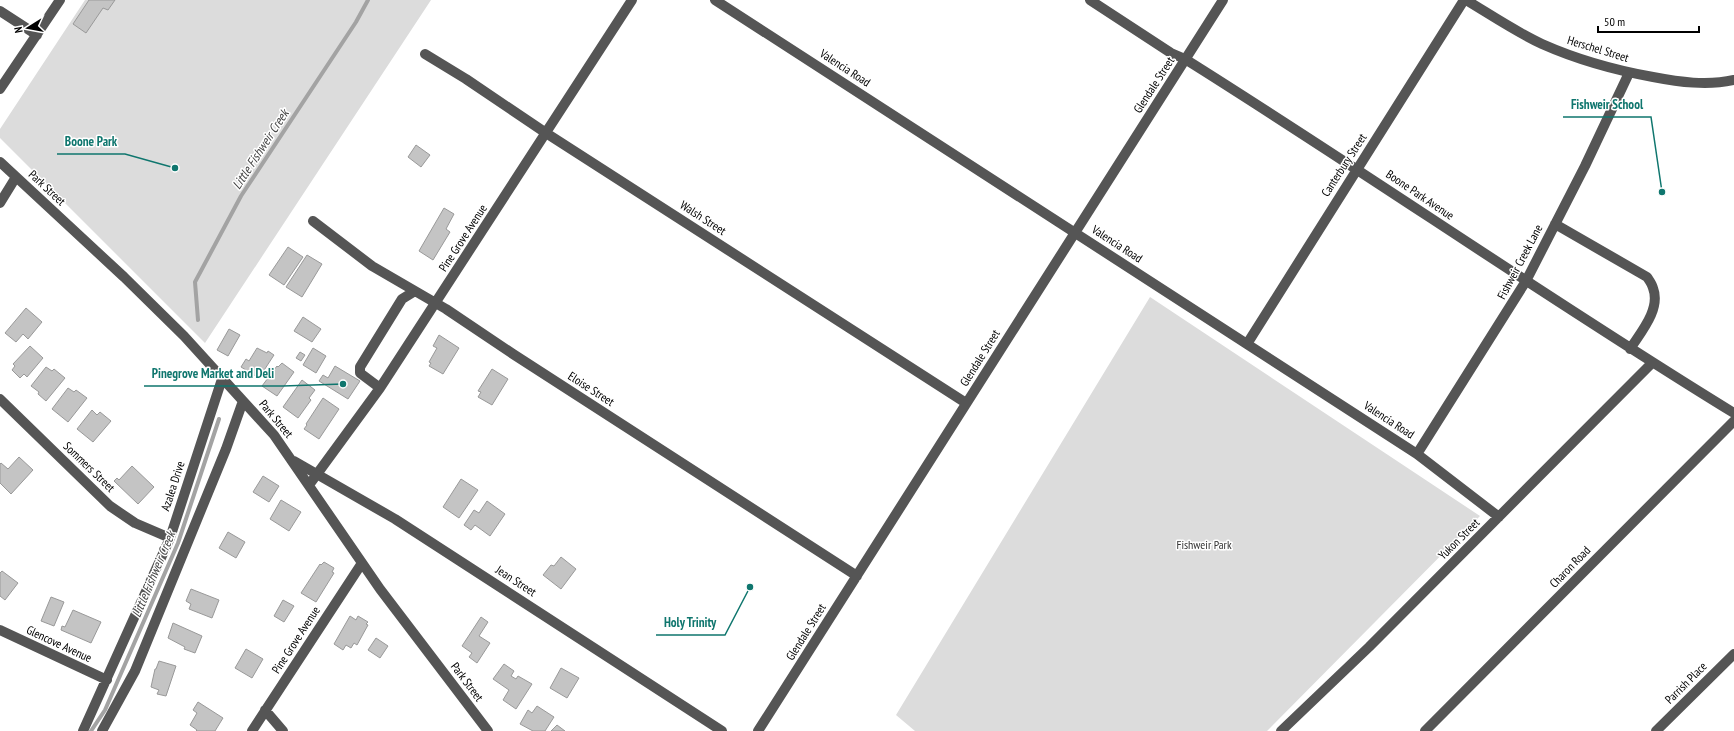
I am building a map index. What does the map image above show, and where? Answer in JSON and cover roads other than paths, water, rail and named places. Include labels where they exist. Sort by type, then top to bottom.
[{"type":"street","points":[[0,89],[60,0]]},
{"type":"street","name":"Pine Grove Avenue","points":[[309,485],[380,388],[436,304],[632,0]]},
{"type":"street","name":"Valencia Road","points":[[715,0],[1417,454],[1499,517]]},
{"type":"street","name":"Boone Park Avenue","points":[[1090,0],[1171,53],[1186,59],[1357,168],[1630,349],[1734,413]]},
{"type":"street","name":"Glendale Street","points":[[758,731],[1223,0]]},
{"type":"street","name":"Herschel Street","points":[[1465,0],[1541,44],[1589,63],[1671,81],[1693,83],[1734,80]]},
{"type":"street","name":"Canterbury Street","points":[[1247,344],[1357,168],[1465,0]]},
{"type":"street","points":[[0,11],[37,35]]},
{"type":"street","name":"Walsh Street","points":[[425,54],[466,79],[546,133],[966,404]]},
{"type":"street","name":"Fishweir Creek Lane","points":[[1417,454],[1526,281],[1585,166],[1629,73]]},
{"type":"street","name":"Park Street","points":[[0,162],[124,276],[184,336],[274,435],[362,564],[488,731]]},
{"type":"street","points":[[0,203],[16,177]]},
{"type":"street","name":"Eloise Street","points":[[313,221],[372,266],[436,304],[857,576]]},
{"type":"street","points":[[1555,224],[1647,277],[1654,288],[1655,300],[1652,314],[1630,349]]},
{"type":"street","points":[[380,388],[360,373],[360,367],[402,299],[415,291]]},
{"type":"street","name":"Yukon Street","points":[[1281,731],[1374,641],[1652,363]]},
{"type":"street","name":"Azalea Drive","points":[[83,731],[170,538],[222,379]]},
{"type":"street","name":"Sommers Street","points":[[0,399],[110,506],[134,523],[170,538]]},
{"type":"street","points":[[102,731],[135,672],[226,449],[243,401]]},
{"type":"street","name":"Charon Road","points":[[1425,731],[1734,422]]},
{"type":"street","name":"Jean Street","points":[[292,460],[395,518],[722,731]]},
{"type":"street","name":"Pine Grove Avenue","points":[[252,731],[362,564]]},
{"type":"street","name":"Glencove Avenue","points":[[0,630],[107,680]]},
{"type":"street","name":"Parrish Place","points":[[1656,731],[1734,654]]},
{"type":"street","points":[[266,710],[283,731]]},
{"type":"waterway","name":"Little Fishweir Creek","points":[[198,320],[195,282],[241,196],[356,22],[368,0]]},
{"type":"waterway","name":"Little Fishweir Creek","points":[[91,731],[105,710],[178,543],[219,419]]},
{"type":"place","name":"Boone Park","points":[[175,168]]},
{"type":"place","name":"Fishweir School","points":[[1662,192]]},
{"type":"place","name":"Pinegrove Market and Deli","points":[[343,384]]},
{"type":"place","name":"Holy Trinity","points":[[750,587]]},
{"type":"park label","name":"Fishweir Park","points":[[1204,545]]}]
